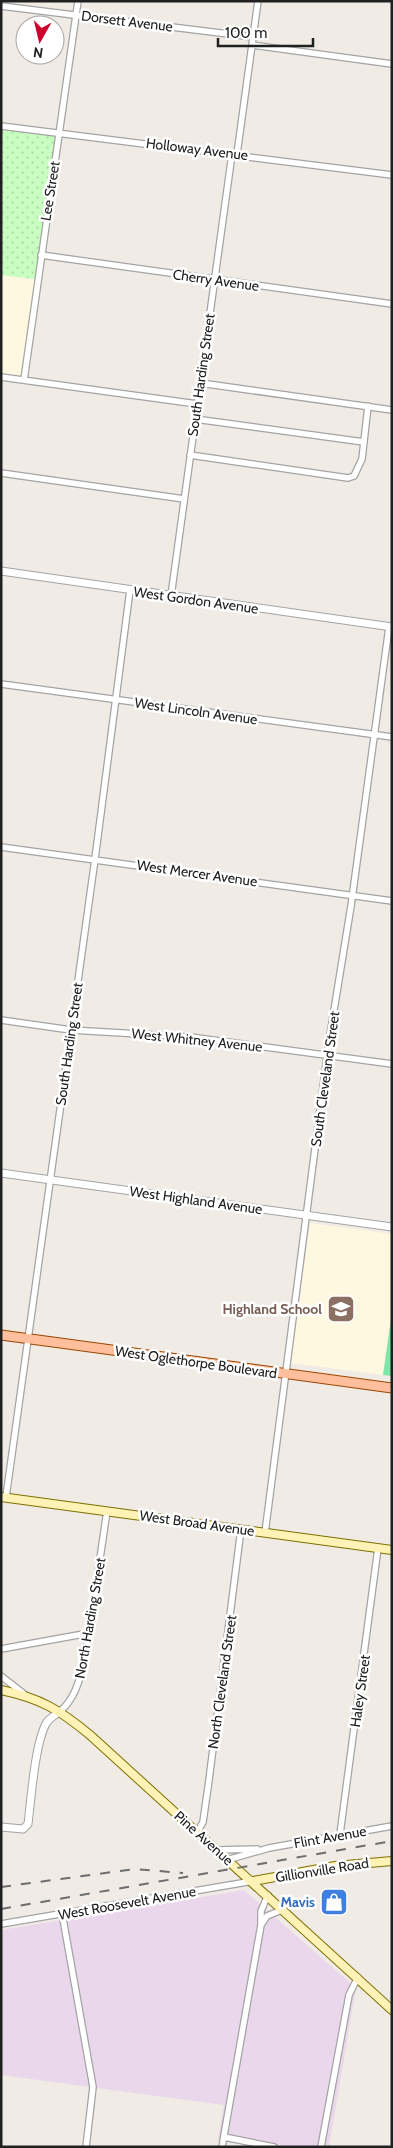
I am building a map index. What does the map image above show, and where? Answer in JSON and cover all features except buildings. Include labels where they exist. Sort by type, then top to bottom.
[{"type":"main road","name":"West Oglethorpe Boulevard","points":[[1,1335],[392,1388]]},
{"type":"main road","name":"West Broad Avenue","points":[[4,1497],[392,1550]]},
{"type":"main road","name":"Pine Avenue","points":[[1,1690],[35,1698],[90,1734],[197,1833],[284,1909],[392,2010]]},
{"type":"main road","name":"Gillionville Road","points":[[253,1881],[335,1866],[392,1862]]},
{"type":"street","name":"Lee Street","points":[[24,380],[78,1]]},
{"type":"street","name":"South Harding Street","points":[[171,596],[215,279],[258,1]]},
{"type":"street","name":"Dorsett Avenue","points":[[1,6],[253,37]]},
{"type":"street","points":[[252,45],[392,64]]},
{"type":"street","name":"Holloway Avenue","points":[[1,126],[392,175]]},
{"type":"street","name":"Cherry Avenue","points":[[41,255],[392,304]]},
{"type":"street","points":[[1,377],[197,404]]},
{"type":"street","points":[[200,383],[392,410]]},
{"type":"street","points":[[190,455],[348,478],[354,476],[362,458],[368,406]]},
{"type":"street","points":[[195,420],[364,442]]},
{"type":"street","points":[[1,473],[184,499]]},
{"type":"street","name":"West Gordon Avenue","points":[[1,571],[390,627]]},
{"type":"street","name":"South Harding Street","points":[[4,1497],[29,1339],[130,590]]},
{"type":"street","name":"South Cleveland Street","points":[[265,1532],[327,1055],[390,627]]},
{"type":"street","name":"West Lincoln Avenue","points":[[1,684],[392,738]]},
{"type":"street","name":"West Mercer Avenue","points":[[1,847],[95,858],[392,900]]},
{"type":"street","name":"West Whitney Avenue","points":[[1,1020],[71,1030],[190,1037],[392,1064]]},
{"type":"street","name":"West Highland Avenue","points":[[1,1173],[392,1227]]},
{"type":"street","name":"North Harding Street","points":[[1,1826],[23,1829],[28,1824],[34,1773],[44,1728],[49,1720],[70,1701],[78,1684],[85,1660],[95,1602],[107,1511]]},
{"type":"street","name":"North Cleveland Street","points":[[197,1833],[203,1822],[208,1788],[241,1529]]},
{"type":"street","name":"Haley Street","points":[[340,1834],[378,1548]]},
{"type":"street","points":[[1,1649],[89,1633]]},
{"type":"street","points":[[1,1676],[24,1694]]},
{"type":"street","name":"Flint Avenue","points":[[227,1860],[269,1848],[392,1826]]},
{"type":"street","name":"Flint Avenue","points":[[217,1850],[226,1852],[269,1848]]},
{"type":"street","name":"West Roosevelt Avenue","points":[[1,1924],[253,1881]]},
{"type":"street","points":[[222,2147],[261,1924],[261,1911],[268,1895]]},
{"type":"street","points":[[261,1924],[267,1916],[284,1909]]},
{"type":"street","points":[[62,1913],[93,2087],[86,2147]]},
{"type":"street","points":[[321,2147],[349,1995],[358,1977]]},
{"type":"street","points":[[224,2137],[274,2147]]},
{"type":"shaded area","points":[[1,275],[35,279],[20,378],[1,376]]},
{"type":"shaded area","points":[[310,1223],[392,1234],[392,1312],[383,1375],[291,1363]]},
{"type":"shaded area","points":[[244,1890],[356,1988],[329,2147],[256,2147],[218,2138],[224,2105],[1,2075],[1,1930]]},
{"type":"green space","points":[[1,128],[56,135],[35,279],[1,275]]},
{"type":"green space","points":[[392,1312],[392,1376],[383,1375]]},
{"type":"railway","points":[[1,1909],[392,1841]]},
{"type":"railway","points":[[1,1887],[135,1869],[183,1873]]},
{"type":"place","name":"Highland School","points":[[341,1309]]},
{"type":"place","name":"Mavis","points":[[334,1902]]}]
